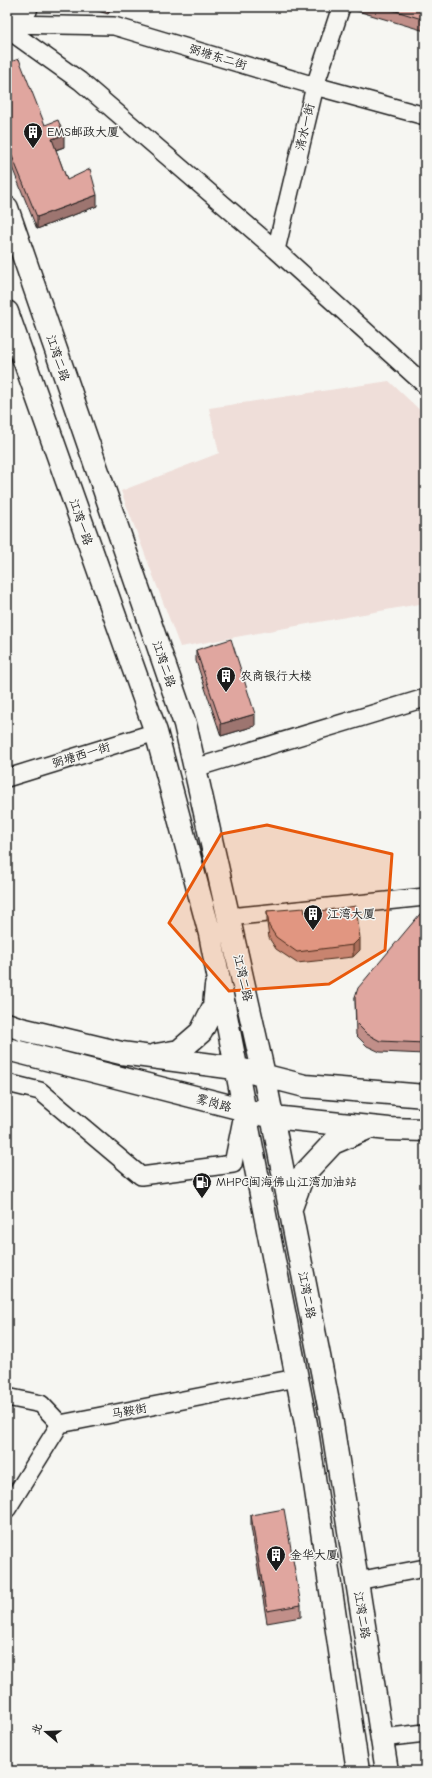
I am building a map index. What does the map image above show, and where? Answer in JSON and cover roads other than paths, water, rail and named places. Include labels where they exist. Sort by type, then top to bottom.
[{"type":"main road","points":[[7,20],[26,9],[26,7]]},
{"type":"main road","name":"江湾二路","points":[[7,208],[185,724],[273,1117],[331,1417],[387,1771]]},
{"type":"main road","name":"江湾一路","points":[[7,312],[156,732]]},
{"type":"main road","name":"江湾二路","points":[[156,732],[210,934],[243,1110],[306,1424],[358,1771]]},
{"type":"main road","points":[[147,1057],[179,1051],[201,1032],[214,1006],[218,977]]},
{"type":"main road","points":[[7,1024],[114,1052],[235,1068],[306,1086],[425,1096]]},
{"type":"main road","name":"雾岗路","points":[[7,1049],[273,1117],[370,1127],[425,1130]]},
{"type":"main road","points":[[291,1210],[303,1175],[333,1143],[370,1127]]},
{"type":"street","name":"清水一街","points":[[276,250],[315,86],[341,7]]},
{"type":"street","name":"弼塘东二街","points":[[7,24],[114,26],[315,86],[425,116]]},
{"type":"street","points":[[7,29],[80,82],[276,250],[425,385]]},
{"type":"street","points":[[195,768],[425,698]]},
{"type":"street","name":"弼塘西一街","points":[[7,778],[156,732]]},
{"type":"street","points":[[229,917],[425,897]]},
{"type":"street","points":[[7,1082],[40,1090],[141,1176],[233,1164],[243,1110]]},
{"type":"street","name":"马鞍街","points":[[60,1424],[296,1378]]},
{"type":"street","points":[[7,1398],[41,1404],[60,1424],[7,1509]]},
{"type":"street","points":[[357,1581],[425,1568]]},
{"type":"street","points":[[382,1738],[425,1733]]},
{"type":"place","name":"EMS邮政大厦","points":[[33,149]]},
{"type":"place","name":"农商银行大楼","points":[[226,693]]},
{"type":"place","name":"江湾大厦","points":[[313,931]]},
{"type":"place","name":"MHPC闽海佛山江湾加油站","points":[[202,1199]]},
{"type":"place","name":"金华大厦","points":[[276,1572]]}]
